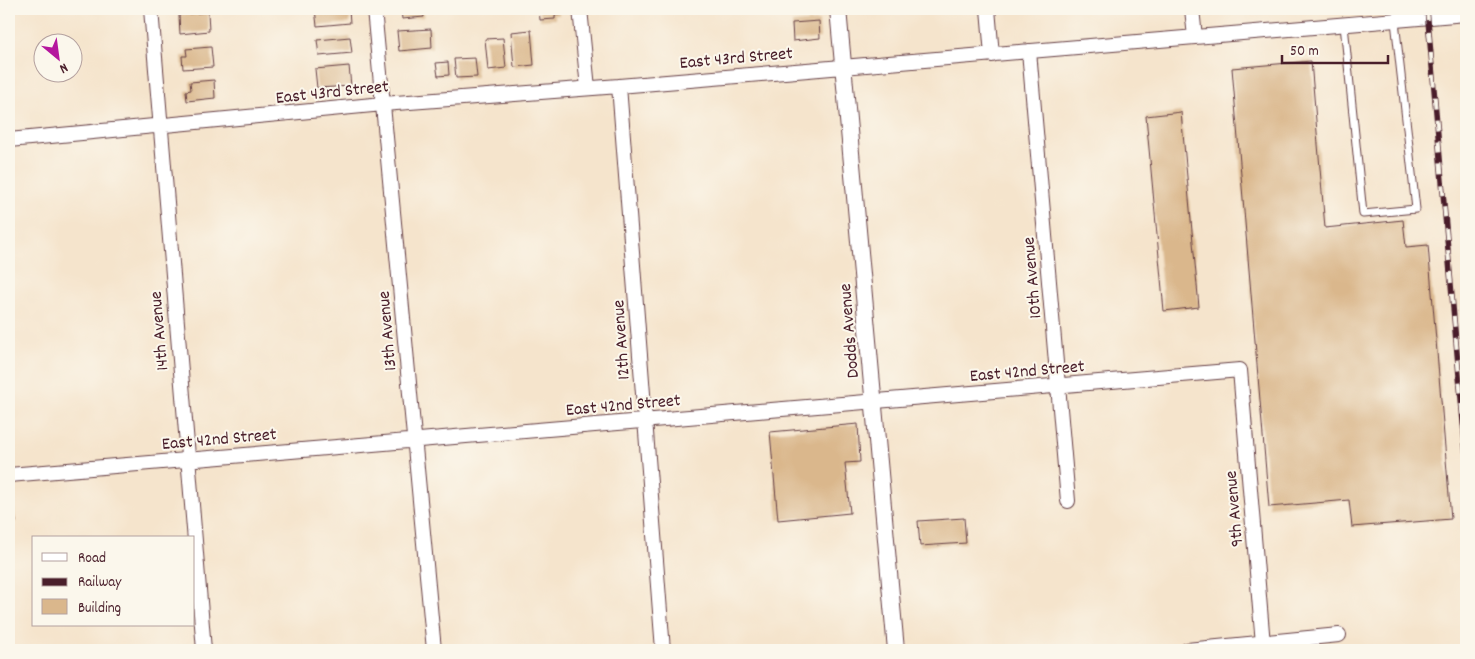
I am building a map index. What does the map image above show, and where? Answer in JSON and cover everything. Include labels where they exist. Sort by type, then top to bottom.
[{"type":"street","name":"14th Avenue","points":[[151,9],[194,536]]},
{"type":"street","name":"13th Avenue","points":[[374,9],[434,650]]},
{"type":"street","points":[[580,9],[588,88]]},
{"type":"street","name":"Dodds Avenue","points":[[838,9],[896,650]]},
{"type":"street","points":[[988,9],[992,55]]},
{"type":"street","points":[[1192,9],[1194,37]]},
{"type":"street","name":"East 43rd Street","points":[[9,140],[383,104],[1344,25],[1403,16],[1466,14]]},
{"type":"street","name":"10th Avenue","points":[[1029,51],[1068,501]]},
{"type":"street","name":"12th Avenue","points":[[619,86],[663,650]]},
{"type":"street","name":"East 42nd Street","points":[[9,475],[1240,370]]},
{"type":"street","name":"9th Avenue","points":[[1240,370],[1263,644]]},
{"type":"street","name":"14th Avenue","points":[[195,549],[204,650]]},
{"type":"street","points":[[1187,650],[1339,635]]},
{"type":"lane","points":[[1344,25],[1363,214],[1416,209],[1403,16]]},
{"type":"building","points":[[315,9],[349,9],[350,23],[317,26]]},
{"type":"building","points":[[401,9],[423,9],[424,17],[402,19]]},
{"type":"building","points":[[539,9],[559,9],[559,15],[555,15],[555,19],[540,20]]},
{"type":"building","points":[[208,12],[209,31],[180,34],[179,15]]},
{"type":"building","points":[[819,21],[820,38],[793,41],[792,23]]},
{"type":"building","points":[[431,29],[432,48],[399,51],[397,31]]},
{"type":"building","points":[[531,30],[534,65],[514,67],[511,32]]},
{"type":"building","points":[[350,37],[352,53],[319,56],[317,40]]},
{"type":"building","points":[[503,38],[506,68],[488,70],[485,39]]},
{"type":"building","points":[[211,47],[213,67],[183,69],[182,56],[187,56],[186,49]]},
{"type":"building","points":[[475,58],[477,77],[456,78],[454,59]]},
{"type":"building","points":[[1311,61],[1325,228],[1403,220],[1406,247],[1428,245],[1451,519],[1352,527],[1349,500],[1269,507],[1232,68]]},
{"type":"building","points":[[448,62],[449,75],[438,76],[436,63]]},
{"type":"building","points":[[349,66],[351,86],[317,88],[315,69]]},
{"type":"building","points":[[214,80],[215,98],[187,101],[186,91],[191,90],[190,82]]},
{"type":"building","points":[[1181,112],[1199,307],[1164,311],[1146,116]]},
{"type":"building","points":[[858,424],[860,462],[845,463],[850,513],[778,520],[770,432]]},
{"type":"building","points":[[9,500],[13,500],[16,522],[9,523]]},
{"type":"building","points":[[964,518],[966,543],[920,546],[918,521]]},
{"type":"railway","points":[[1427,9],[1466,456]]}]
